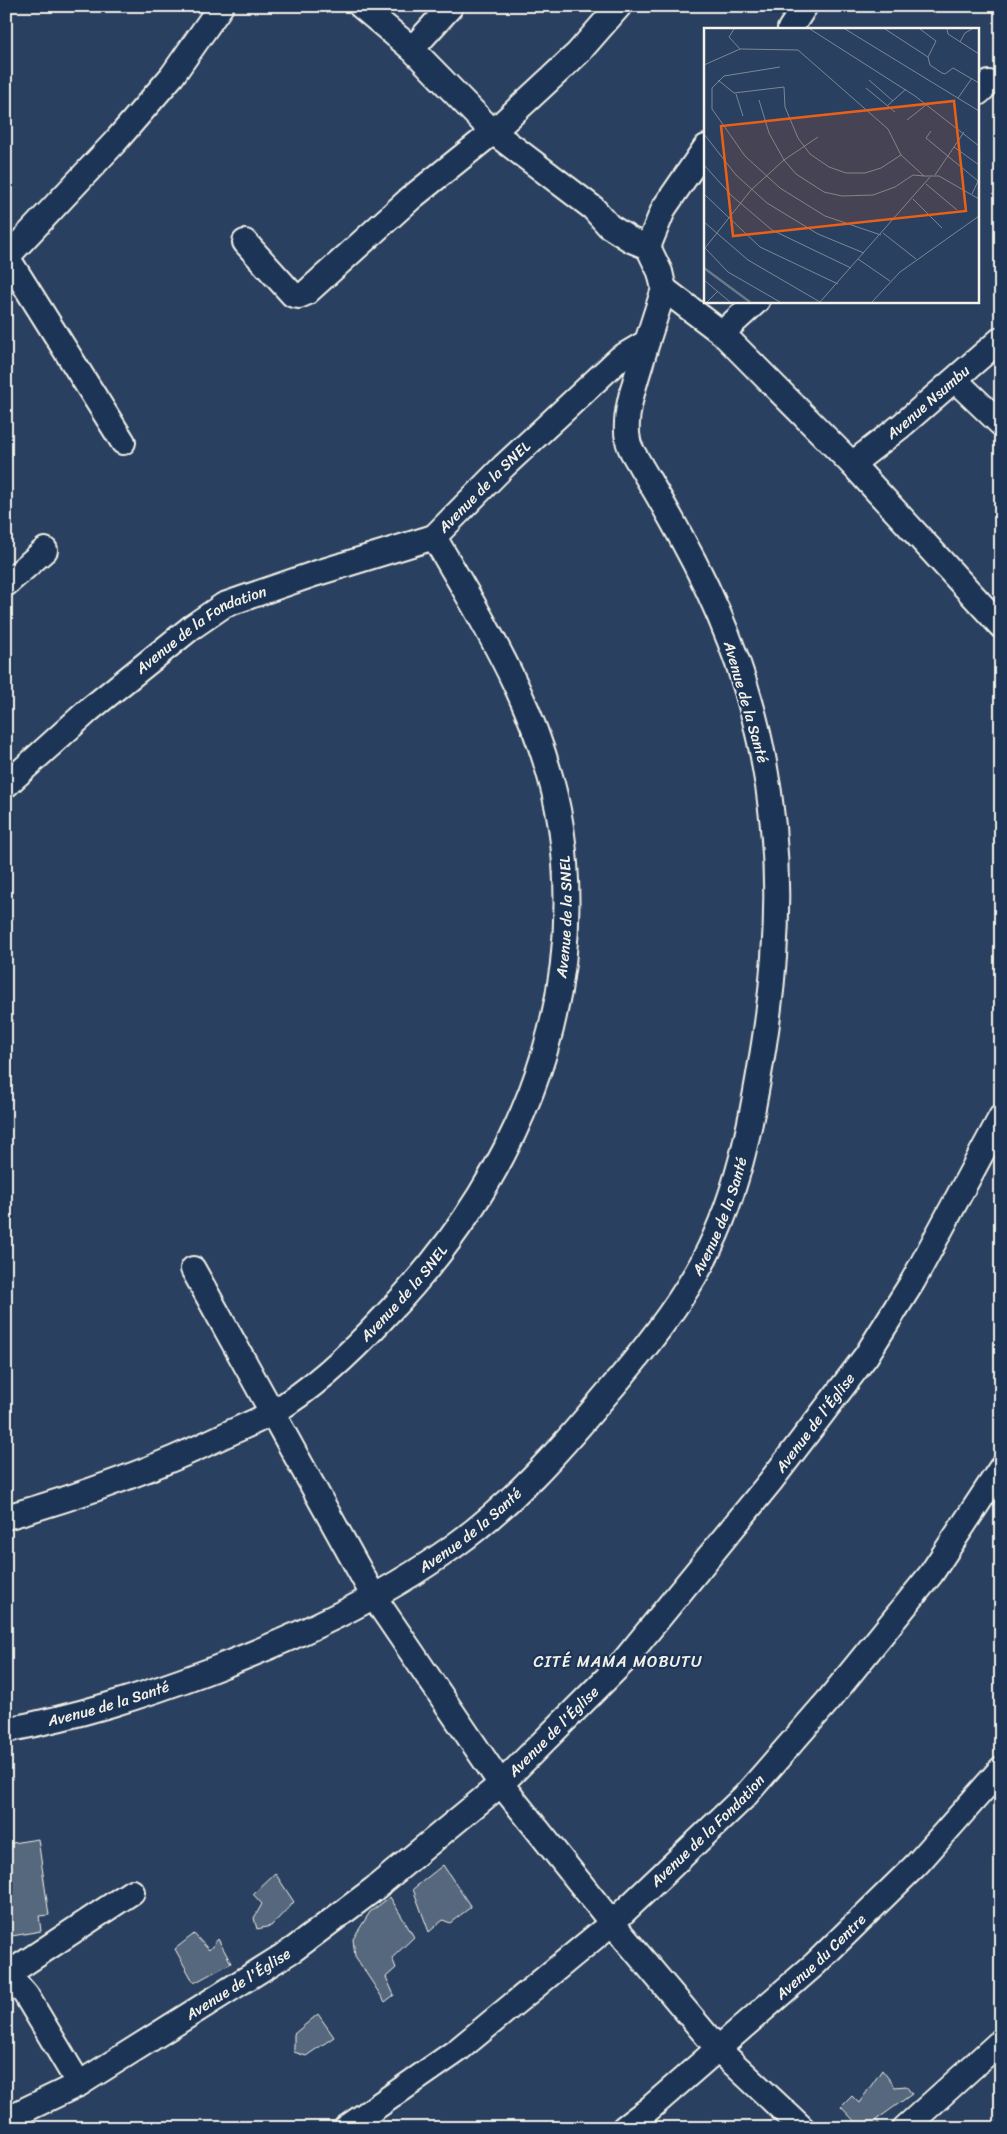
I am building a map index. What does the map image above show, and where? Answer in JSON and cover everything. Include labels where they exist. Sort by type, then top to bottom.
[{"type":"street","points":[[124,442],[7,258],[115,142],[172,76],[221,6]]},
{"type":"street","points":[[361,6],[412,49],[493,132],[593,208],[610,226],[631,240],[648,247],[660,272],[664,289],[647,342]]},
{"type":"street","points":[[412,49],[451,6]]},
{"type":"street","points":[[245,242],[293,295],[299,296],[306,293],[410,198],[493,132],[578,53],[619,6]]},
{"type":"street","points":[[791,28],[806,6]]},
{"type":"street","points":[[648,247],[664,208],[704,150]]},
{"type":"street","points":[[664,289],[722,333],[852,464],[1001,626]]},
{"type":"street","points":[[722,333],[756,302]]},
{"type":"street","name":"Avenue Nsumbu","points":[[852,464],[901,426],[1001,339]]},
{"type":"street","name":"Avenue de la SNEL","points":[[6,1517],[106,1486],[186,1454],[273,1412],[345,1359],[420,1280],[479,1199],[503,1158],[527,1107],[547,1047],[560,982],[566,911],[566,881],[561,824],[544,755],[518,688],[482,620],[434,537],[504,466],[620,358],[647,342]]},
{"type":"street","name":"Avenue de la Santé","points":[[6,1730],[108,1707],[277,1645],[374,1597],[455,1546],[510,1500],[569,1439],[648,1345],[698,1271],[736,1182],[754,1108],[769,1012],[778,920],[775,825],[759,737],[739,667],[720,615],[682,539],[628,444],[627,424],[633,393],[647,342]]},
{"type":"street","points":[[955,380],[1001,424]]},
{"type":"street","name":"Avenue de la Fondation","points":[[6,785],[89,710],[192,627],[224,605],[314,574],[434,537]]},
{"type":"street","points":[[6,584],[45,550]]},
{"type":"street","name":"Avenue de l'Église","points":[[6,2120],[78,2084],[294,1949],[374,1889],[502,1784],[623,1662],[770,1482],[848,1380],[913,1281],[1001,1117]]},
{"type":"street","points":[[194,1269],[374,1597],[502,1784],[612,1923],[718,2049],[802,2128]]},
{"type":"street","name":"Avenue de la Fondation","points":[[346,2128],[458,2050],[612,1923],[744,1796],[827,1702],[931,1574],[1001,1468]]},
{"type":"street","name":"Avenue du Centre","points":[[624,2128],[816,1964],[910,1870],[1001,1769]]},
{"type":"street","points":[[78,2084],[26,1995],[7,1974],[132,1892]]},
{"type":"street","points":[[905,2128],[1001,2041]]},
{"type":"building","points":[[38,1839],[49,1915],[39,1916],[41,1931],[6,1937],[6,1844]]},
{"type":"building","points":[[443,1865],[471,1907],[450,1923],[443,1920],[429,1932],[413,1889]]},
{"type":"building","points":[[275,1873],[294,1902],[271,1926],[257,1929],[254,1918],[262,1904],[253,1894]]},
{"type":"building","points":[[390,1897],[414,1937],[392,1958],[396,1968],[386,1977],[394,1995],[385,2002],[355,1956],[353,1939],[370,1912]]},
{"type":"building","points":[[194,1934],[209,1950],[218,1939],[231,1963],[194,1983],[175,1949]]},
{"type":"building","points":[[318,2014],[334,2037],[306,2056],[294,2052],[294,2034]]},
{"type":"building","points":[[882,2070],[895,2087],[906,2086],[912,2094],[876,2120],[883,2128],[861,2128],[841,2107],[852,2096],[859,2103]]},
{"type":"district","name":"CITÉ MAMA MOBUTU","points":[[618,1661]]}]
